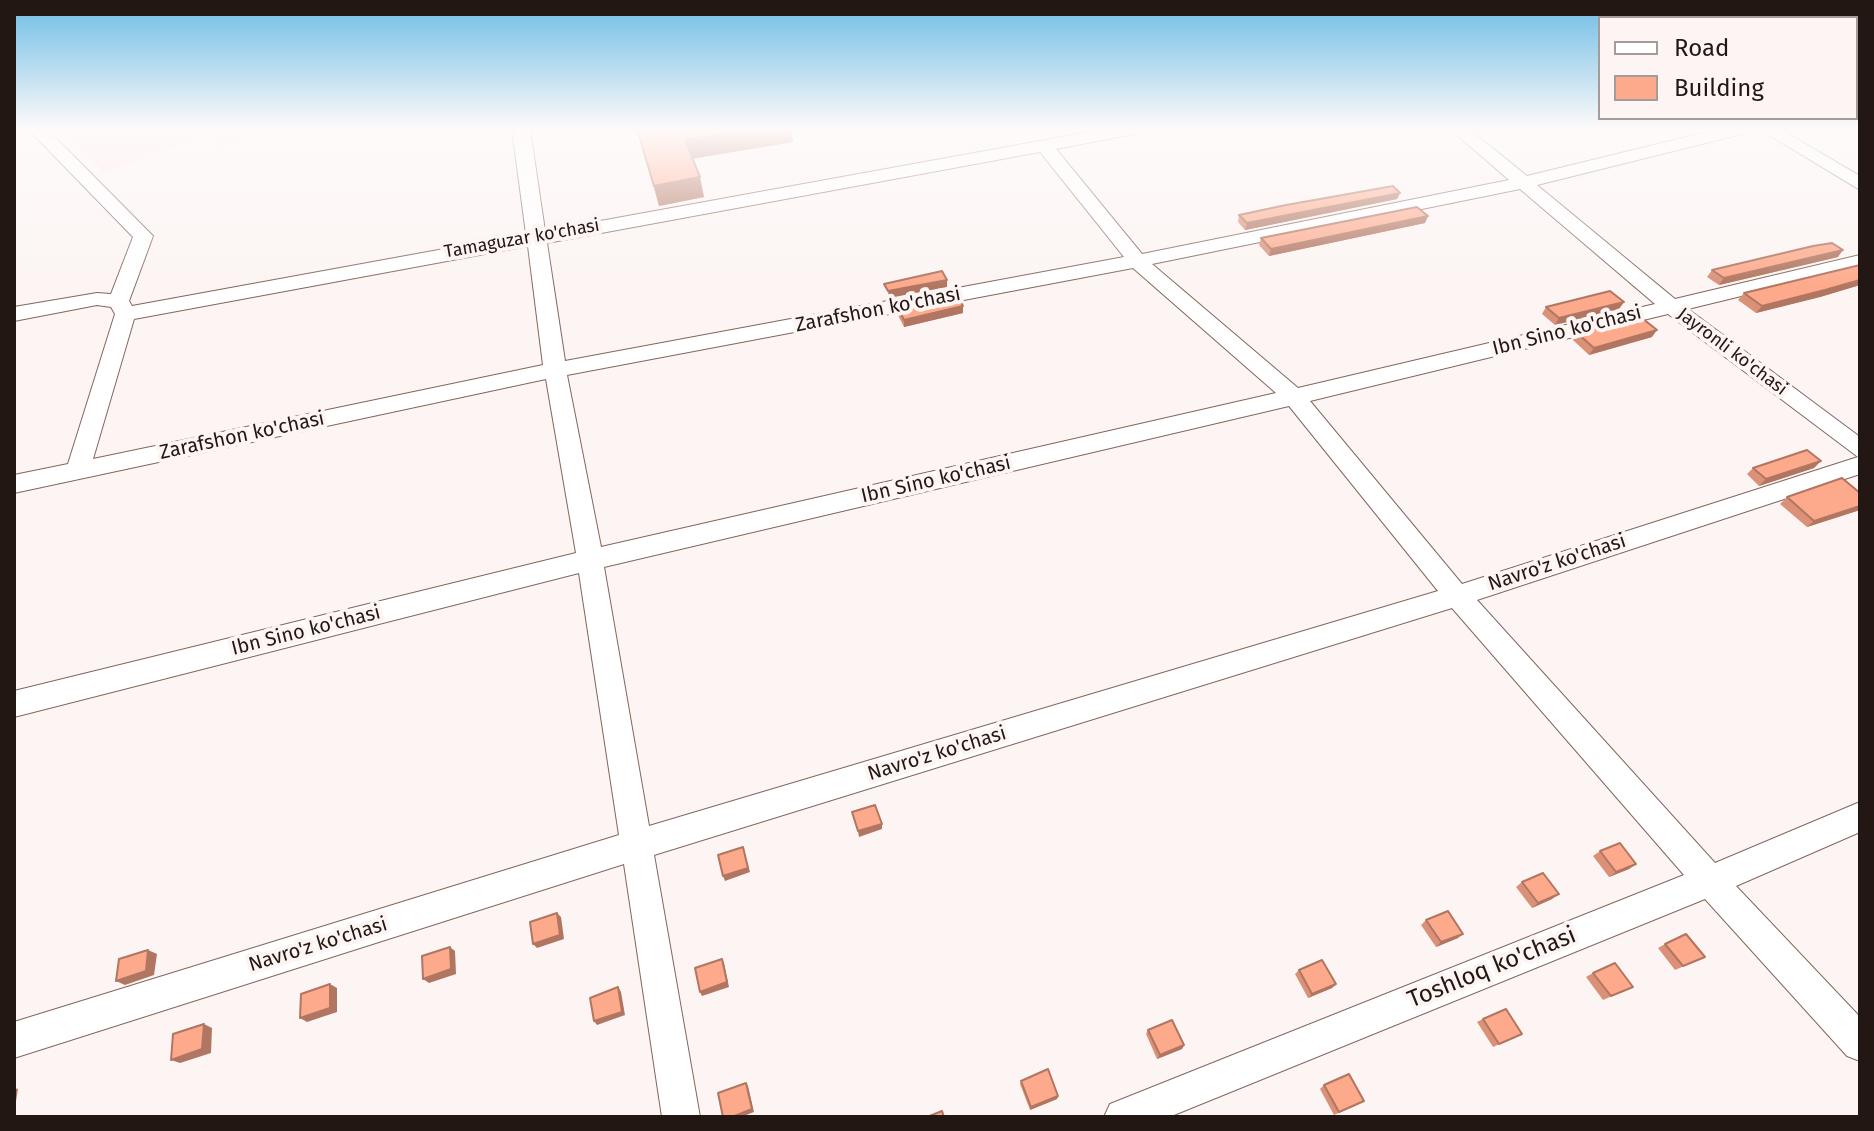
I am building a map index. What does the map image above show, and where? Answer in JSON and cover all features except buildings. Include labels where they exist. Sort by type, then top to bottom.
[{"type":"street","points":[[78,470],[143,236],[89,182]]},
{"type":"street","points":[[528,182],[555,370],[590,560],[681,1117]]},
{"type":"street","name":"Tamaguzar ko'chasi","points":[[14,314],[97,299],[122,307],[839,182]]},
{"type":"street","points":[[1073,182],[1137,261],[1294,397],[1457,596],[1710,881],[1860,1043]]},
{"type":"street","name":"Zarafshon ko'chasi","points":[[14,484],[555,370],[1137,261],[1527,182]]},
{"type":"street","name":"Jayronli ko'chasi","points":[[1522,183],[1671,306],[1860,449]]},
{"type":"street","name":"Ibn Sino ko'chasi","points":[[14,704],[590,560],[1294,397],[1860,261]]},
{"type":"street","name":"Navro'z ko'chasi","points":[[14,1040],[636,845],[1457,596],[1860,465]]},
{"type":"street","name":"Toshloq ko'chasi","points":[[1123,1117],[1710,881],[1860,817]]}]
